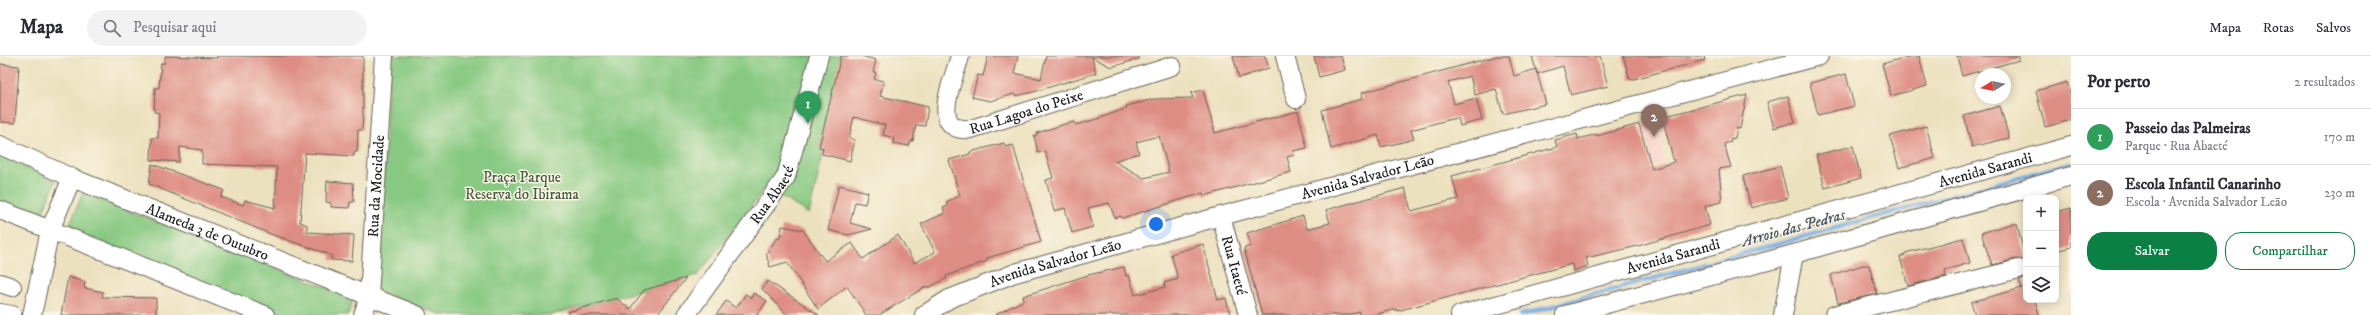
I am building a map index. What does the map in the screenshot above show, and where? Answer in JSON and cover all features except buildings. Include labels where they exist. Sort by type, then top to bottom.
[{"type":"street","name":"Rua da Mocidade","points":[[363,315],[369,297],[384,56]]},
{"type":"street","name":"Rua Abaeté","points":[[686,315],[786,177],[819,56]]},
{"type":"street","name":"Rua Lagoa do Peixe","points":[[960,56],[945,111],[948,121],[954,128],[962,130],[971,129],[1172,66]]},
{"type":"street","points":[[1285,56],[1296,99]]},
{"type":"street","name":"Avenida Salvador Leão","points":[[924,315],[949,300],[1014,273],[1818,56]]},
{"type":"street","name":"Alameda 3 de Outubro","points":[[0,145],[72,178],[417,315]]},
{"type":"street","name":"Avenida Sarandi","points":[[1460,315],[2071,146]]},
{"type":"street","name":"Avenida Sarandi","points":[[1565,315],[1608,309],[1794,254],[2071,176]]},
{"type":"street","points":[[32,315],[50,230],[72,178]]},
{"type":"street","points":[[0,210],[265,315]]},
{"type":"street","name":"Rua Itaeté","points":[[1221,216],[1248,315]]},
{"type":"street","points":[[1783,315],[1794,254]]},
{"type":"street","points":[[1834,315],[2019,269]]},
{"type":"street","points":[[0,313],[12,315]]},
{"type":"shaded area","points":[[1662,117],[1666,131],[1662,133],[1665,146],[1660,148],[1664,163],[1652,166],[1648,148],[1650,147],[1648,142],[1646,142],[1641,122]]},
{"type":"green space","name":"Praça Parque Reserva do Ibirama","points":[[390,56],[846,56],[809,214],[771,191],[773,178],[698,275],[551,315],[442,315],[377,291]]},
{"type":"green space","points":[[0,155],[56,181],[40,218],[0,202]]},
{"type":"green space","points":[[83,193],[354,298],[348,315],[281,315],[68,228]]},
{"type":"waterway","name":"Arroio das Pedras","points":[[1521,315],[2071,163]]},
{"type":"place","name":"Passeio das Palmeiras","points":[[808,124]]},
{"type":"place","name":"Escola Infantil Canarinho","points":[[1654,137]]}]
